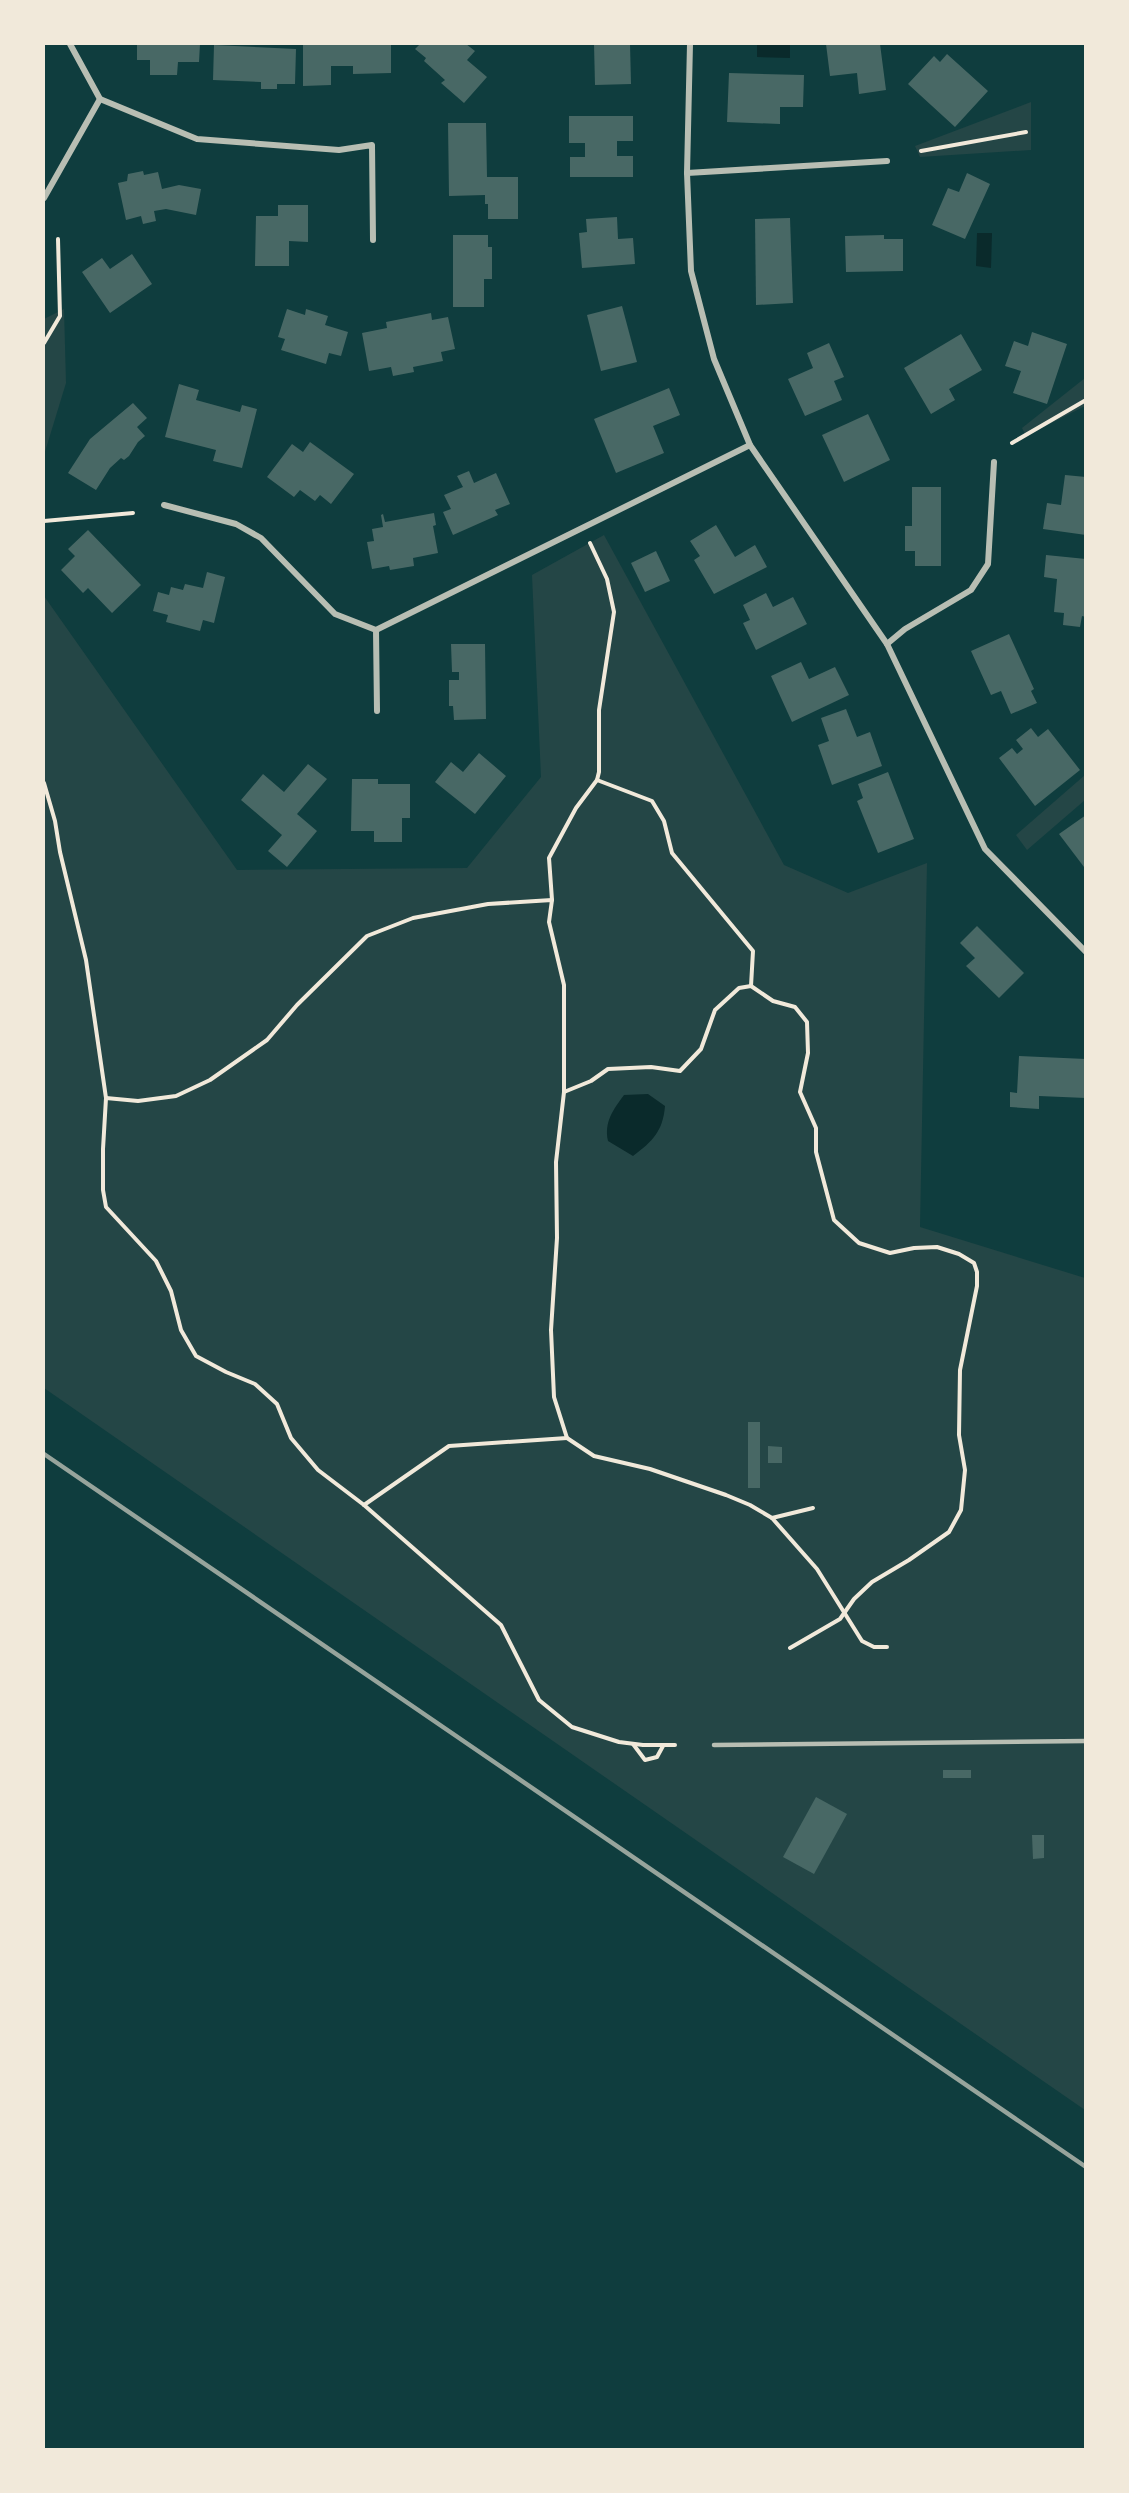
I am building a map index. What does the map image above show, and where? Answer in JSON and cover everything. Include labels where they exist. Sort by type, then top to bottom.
[{"type":"street","points":[[70,44],[100,99],[197,140],[339,150],[372,145],[373,240]]},
{"type":"street","points":[[690,44],[687,173],[691,271],[714,358],[750,445],[888,644],[984,849],[1086,952]]},
{"type":"street","points":[[44,198],[100,99]]},
{"type":"street","points":[[687,173],[887,161]]},
{"type":"street","points":[[164,505],[236,524],[261,538],[335,614],[376,630],[750,445]]},
{"type":"street","points":[[888,644],[905,629],[971,590],[987,564],[994,462]]},
{"type":"street","points":[[376,630],[377,711]]},
{"type":"lane","points":[[714,1745],[1086,1741]]},
{"type":"path","points":[[921,152],[1026,132]]},
{"type":"path","points":[[44,343],[60,316],[58,239]]},
{"type":"path","points":[[1012,443],[1086,400]]},
{"type":"path","points":[[44,521],[133,513]]},
{"type":"path","points":[[567,1438],[554,1397],[550,1330],[557,1238],[556,1162],[564,1092],[564,986],[549,922],[552,900],[549,858],[576,808],[597,780],[600,765],[599,710],[614,612],[607,579],[590,543]]},
{"type":"path","points":[[597,780],[652,801],[664,821],[672,853],[753,951],[751,987]]},
{"type":"path","points":[[44,783],[55,821],[60,852],[86,960],[106,1098],[103,1149],[103,1190],[106,1207],[156,1261],[171,1291],[181,1330],[196,1356],[255,1384],[277,1404],[291,1438],[318,1470],[364,1505],[501,1625],[539,1700],[572,1727],[619,1742],[675,1745]]},
{"type":"path","points":[[106,1098],[138,1101],[176,1096],[210,1080],[267,1040],[305,997],[367,936],[413,918],[488,904],[552,900]]},
{"type":"path","points":[[564,1092],[591,1081],[608,1069],[651,1066],[680,1071],[701,1048],[715,1010],[739,988],[751,987],[773,1001],[795,1007],[807,1022],[808,1053],[800,1092],[816,1128],[816,1152],[834,1220],[859,1243],[890,1253],[914,1248],[938,1247],[959,1254],[974,1263],[977,1272],[977,1286],[960,1370],[958,1435],[965,1470],[961,1510],[949,1532],[872,1582],[854,1599],[840,1619],[790,1648]]},
{"type":"path","points":[[364,1505],[449,1446],[567,1438],[594,1456],[650,1469],[750,1505],[772,1518],[817,1569],[862,1641],[874,1647],[887,1647]]},
{"type":"path","points":[[772,1518],[813,1508]]},
{"type":"path","points":[[633,1744],[645,1760],[657,1756],[664,1745]]},
{"type":"shaded area","points":[[757,44],[790,44],[790,58],[757,57]]},
{"type":"shaded area","points":[[1031,102],[1031,150],[920,157],[915,146]]},
{"type":"shaded area","points":[[977,233],[992,233],[991,268],[976,266]]},
{"type":"shaded area","points":[[64,309],[66,383],[44,455],[44,319]]},
{"type":"shaded area","points":[[1085,378],[1085,406],[1026,436],[1022,428]]},
{"type":"shaded area","points":[[604,535],[784,865],[848,893],[927,863],[920,1227],[1085,1278],[1085,2110],[44,1388],[44,596],[237,870],[467,868],[541,777],[532,575]]},
{"type":"shaded area","points":[[1085,775],[1085,800],[1027,850],[1016,835]]},
{"type":"shaded area","points":[[648,1094],[665,1106],[664,1115],[656,1135],[633,1156],[608,1141],[608,1122],[624,1095]]},
{"type":"building","points":[[137,44],[200,44],[199,62],[178,62],[177,75],[150,75],[150,60],[137,60]]},
{"type":"building","points":[[303,44],[391,44],[391,73],[353,74],[353,66],[331,66],[331,85],[303,86]]},
{"type":"building","points":[[420,44],[466,44],[475,51],[467,60],[487,77],[464,103],[441,83],[445,80],[424,61],[426,58],[415,49]]},
{"type":"building","points":[[594,44],[630,44],[631,84],[595,85]]},
{"type":"building","points":[[826,44],[880,44],[886,90],[859,94],[857,73],[830,76]]},
{"type":"building","points":[[214,45],[296,49],[295,84],[277,84],[277,89],[261,89],[261,82],[213,80]]},
{"type":"building","points":[[947,54],[988,91],[955,127],[908,84],[934,56],[940,62]]},
{"type":"building","points":[[729,73],[804,75],[803,107],[780,107],[780,124],[727,122]]},
{"type":"building","points":[[569,116],[633,116],[633,141],[617,141],[617,156],[633,156],[633,177],[570,177],[570,157],[585,157],[585,143],[569,143]]},
{"type":"building","points":[[448,123],[486,123],[487,177],[518,177],[518,219],[488,219],[488,204],[485,204],[485,195],[449,196]]},
{"type":"building","points":[[143,171],[144,175],[158,172],[162,189],[179,185],[201,189],[196,215],[166,209],[154,211],[156,221],[143,224],[141,216],[126,220],[118,183],[127,181],[128,174]]},
{"type":"building","points":[[967,173],[990,184],[965,239],[932,225],[948,188],[959,192]]},
{"type":"building","points":[[278,205],[308,205],[308,242],[289,241],[289,266],[255,266],[256,216],[278,216]]},
{"type":"building","points":[[617,217],[618,239],[633,238],[635,264],[582,268],[579,233],[587,232],[586,219]]},
{"type":"building","points":[[790,218],[793,303],[756,305],[755,219]]},
{"type":"building","points":[[453,235],[488,235],[488,247],[492,247],[492,279],[484,279],[484,307],[453,307]]},
{"type":"building","points":[[884,235],[884,239],[903,239],[903,271],[846,272],[845,236]]},
{"type":"building","points":[[132,254],[152,284],[110,313],[82,272],[102,258],[110,269]]},
{"type":"building","points":[[622,306],[637,362],[601,371],[587,315]]},
{"type":"building","points":[[287,309],[305,315],[306,309],[328,316],[325,325],[348,332],[341,356],[329,353],[326,364],[281,350],[285,339],[278,337]]},
{"type":"building","points":[[431,313],[432,320],[448,317],[455,349],[441,352],[443,361],[413,367],[414,372],[393,376],[391,367],[369,371],[362,333],[387,328],[386,322]]},
{"type":"building","points":[[1032,332],[1067,344],[1047,404],[1013,393],[1021,371],[1005,366],[1014,341],[1028,346]]},
{"type":"building","points":[[961,334],[982,370],[949,389],[955,400],[931,414],[904,368]]},
{"type":"building","points":[[829,343],[844,377],[834,381],[842,400],[805,416],[788,379],[813,368],[807,353]]},
{"type":"building","points":[[179,384],[199,390],[196,400],[240,412],[242,405],[257,409],[242,468],[213,461],[216,450],[165,437]]},
{"type":"building","points":[[669,388],[680,415],[653,426],[664,453],[616,473],[594,419]]},
{"type":"building","points":[[133,403],[147,418],[137,427],[145,436],[129,456],[124,460],[121,458],[110,468],[96,490],[68,473],[90,439]]},
{"type":"building","points":[[868,414],[890,460],[844,482],[822,435]]},
{"type":"building","points":[[310,442],[354,474],[331,504],[320,495],[315,501],[300,490],[294,497],[267,477],[292,444],[303,452]]},
{"type":"building","points":[[469,471],[474,483],[496,473],[510,504],[495,510],[498,515],[453,535],[443,512],[451,509],[444,495],[463,487],[457,476]]},
{"type":"building","points":[[1065,475],[1086,477],[1086,535],[1043,529],[1047,503],[1061,505]]},
{"type":"building","points":[[912,487],[941,487],[941,566],[915,566],[915,551],[905,551],[905,526],[912,526]]},
{"type":"building","points":[[434,513],[436,525],[433,526],[438,553],[413,558],[414,566],[390,570],[389,566],[372,569],[367,542],[374,541],[372,529],[383,527],[381,515],[383,514],[385,522]]},
{"type":"building","points":[[716,525],[735,557],[755,545],[767,567],[714,594],[694,560],[700,556],[690,541]]},
{"type":"building","points":[[88,530],[141,585],[112,613],[88,588],[83,593],[61,570],[75,556],[68,549]]},
{"type":"building","points":[[656,551],[670,581],[645,592],[631,563]]},
{"type":"building","points":[[1046,555],[1086,559],[1086,617],[1082,616],[1080,627],[1063,625],[1064,613],[1054,612],[1057,579],[1044,577]]},
{"type":"building","points":[[207,572],[225,577],[214,623],[203,620],[200,631],[166,622],[168,615],[153,611],[158,592],[169,595],[171,587],[183,590],[185,584],[203,588]]},
{"type":"building","points":[[766,593],[773,607],[793,597],[807,624],[756,650],[743,623],[750,620],[743,605]]},
{"type":"building","points":[[1009,634],[1034,689],[1031,691],[1037,703],[1011,714],[1001,691],[991,695],[971,651]]},
{"type":"building","points":[[451,644],[485,644],[486,719],[454,720],[453,706],[449,706],[449,680],[459,680],[459,672],[452,672]]},
{"type":"building","points":[[801,662],[809,679],[835,667],[849,695],[792,722],[771,676]]},
{"type":"building","points":[[846,709],[857,737],[870,732],[882,766],[832,785],[818,745],[829,741],[821,718]]},
{"type":"building","points":[[1031,728],[1038,737],[1048,729],[1080,770],[1035,806],[999,758],[1012,748],[1017,754],[1023,749],[1016,740]]},
{"type":"building","points":[[479,753],[506,776],[475,814],[435,782],[451,762],[463,772]]},
{"type":"building","points":[[308,764],[327,779],[297,814],[317,831],[287,867],[268,851],[282,835],[241,800],[263,774],[284,792]]},
{"type":"building","points":[[888,772],[914,839],[878,853],[857,801],[863,798],[858,784]]},
{"type":"building","points":[[352,779],[378,779],[378,784],[410,784],[410,818],[402,818],[402,842],[374,842],[374,831],[351,831]]},
{"type":"building","points":[[1086,815],[1086,866],[1084,867],[1059,834]]},
{"type":"building","points":[[977,926],[1024,973],[999,998],[966,966],[975,958],[960,943]]},
{"type":"building","points":[[1019,1056],[1086,1059],[1086,1098],[1039,1096],[1039,1109],[1010,1107],[1010,1092],[1017,1093]]},
{"type":"building","points":[[748,1422],[760,1422],[760,1488],[748,1488]]},
{"type":"building","points":[[768,1446],[782,1447],[782,1463],[768,1463]]},
{"type":"building","points":[[943,1770],[971,1770],[971,1778],[943,1778]]},
{"type":"building","points":[[816,1797],[847,1814],[814,1874],[783,1857]]},
{"type":"building","points":[[1032,1835],[1044,1835],[1044,1858],[1033,1859]]},
{"type":"railway","points":[[44,1454],[1086,2167]]}]
